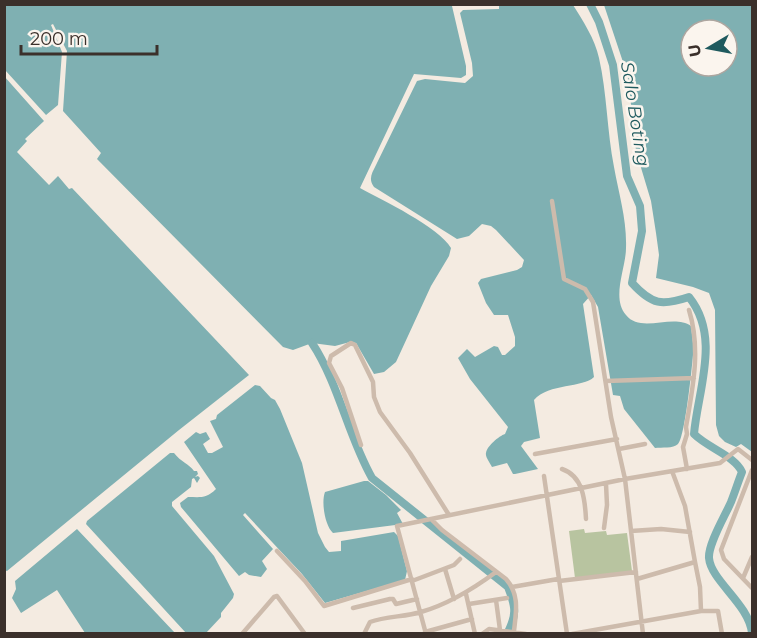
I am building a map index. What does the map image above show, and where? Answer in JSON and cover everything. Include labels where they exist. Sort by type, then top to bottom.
[{"type":"street","points":[[552,201],[564,279],[585,289],[592,302],[625,479],[643,633]]},
{"type":"street","points":[[687,469],[683,447],[694,378],[696,337],[689,310]]},
{"type":"street","points":[[361,446],[342,388],[329,363],[331,356],[351,343],[355,345],[373,382],[374,397],[380,412],[413,458],[449,515]]},
{"type":"street","points":[[606,381],[694,378]]},
{"type":"street","points":[[535,453],[617,439]]},
{"type":"street","points":[[619,449],[645,444]]},
{"type":"street","points":[[472,619],[426,633],[397,526],[625,479],[723,462],[738,449],[753,460]]},
{"type":"street","points":[[562,469],[571,473],[582,489],[585,519]]},
{"type":"street","points":[[753,470],[721,550],[724,558],[753,588]]},
{"type":"street","points":[[672,471],[683,497],[700,587],[701,611]]},
{"type":"street","points":[[544,476],[567,633]]},
{"type":"street","points":[[604,528],[607,505],[606,484]]},
{"type":"street","points":[[431,520],[512,587],[517,604],[511,632]]},
{"type":"street","points":[[631,531],[661,529],[690,532]]},
{"type":"street","points":[[277,550],[324,606],[454,566],[460,559]]},
{"type":"street","points":[[743,578],[753,557]]},
{"type":"street","points":[[637,579],[695,562]]},
{"type":"street","points":[[445,569],[454,599]]},
{"type":"street","points":[[512,587],[636,572]]},
{"type":"street","points":[[364,633],[367,626],[376,620],[420,613],[466,594],[494,574]]},
{"type":"street","points":[[466,594],[475,633]]},
{"type":"street","points":[[242,633],[277,596],[305,633]]},
{"type":"street","points":[[353,608],[390,598],[396,604],[417,599]]},
{"type":"street","points":[[469,604],[507,598]]},
{"type":"street","points":[[496,600],[502,630]]},
{"type":"street","points":[[572,633],[701,611],[718,611],[722,633]]},
{"type":"street","points":[[482,633],[489,629],[526,633]]},
{"type":"green space","points":[[584,529],[585,533],[606,531],[607,535],[627,533],[632,571],[575,578],[569,531]]},
{"type":"water","points":[[5,5],[459,5],[452,6],[466,75],[461,78],[414,74],[360,188],[423,223],[435,231],[451,248],[396,362],[384,372],[374,374],[356,343],[350,342],[335,346],[312,343],[293,350],[283,347],[97,159],[101,153],[63,111],[67,51],[53,24],[51,25],[62,52],[58,105],[46,115],[5,70]]},
{"type":"water","points":[[499,5],[573,5],[595,44],[602,71],[612,153],[625,227],[625,256],[619,292],[622,308],[632,320],[640,323],[675,321],[691,326],[693,351],[690,387],[681,439],[676,446],[655,448],[624,409],[620,396],[613,395],[598,307],[591,295],[583,304],[594,377],[582,383],[548,391],[534,400],[540,438],[524,442],[521,446],[538,469],[513,474],[507,463],[492,467],[486,456],[487,450],[505,434],[508,427],[470,379],[458,358],[467,349],[475,357],[494,346],[498,347],[502,355],[505,355],[515,346],[515,337],[508,315],[494,315],[478,283],[481,279],[517,270],[522,267],[524,260],[491,226],[482,224],[469,236],[457,239],[372,184],[373,171],[417,81],[425,79],[465,83],[473,76],[460,13],[463,10],[499,9]]},
{"type":"water","points":[[604,5],[752,5],[752,452],[741,444],[736,447],[725,442],[719,436],[716,425],[715,310],[709,293],[656,278],[659,255],[651,201],[636,151],[628,77]]},
{"type":"water","points":[[4,76],[44,121],[25,139],[27,141],[17,152],[49,185],[58,176],[69,189],[72,188],[249,375],[7,571],[4,570]]},
{"type":"water","points":[[255,385],[260,386],[275,400],[280,409],[302,463],[318,533],[325,547],[329,552],[341,551],[341,541],[394,532],[398,536],[407,571],[405,580],[325,603],[302,574],[245,513],[243,515],[273,549],[262,561],[267,569],[261,577],[245,572],[239,576],[181,507],[180,503],[188,497],[206,496],[216,489],[184,442],[196,432],[200,434],[206,432],[210,439],[203,444],[208,453],[223,447],[210,421],[216,419],[217,415]]},
{"type":"water","points":[[170,453],[174,453],[194,471],[197,471],[198,474],[195,477],[200,478],[197,483],[194,478],[192,479],[191,487],[172,502],[172,506],[214,556],[234,594],[221,613],[221,617],[206,633],[186,633],[86,524]]},
{"type":"water","points":[[368,481],[386,495],[401,510],[397,513],[403,524],[333,533],[324,514],[325,492]]},
{"type":"water","points":[[77,529],[175,633],[85,633],[57,590],[21,613],[12,598],[16,589],[15,581]]},
{"type":"waterway","name":"Salo Boting","points":[[590,4],[599,22],[613,65],[627,176],[640,206],[642,231],[632,283],[646,296],[658,302],[672,302],[689,297],[699,313],[706,346],[694,434],[734,461],[742,472],[714,538],[709,558],[716,575],[744,612],[752,633]]},
{"type":"waterway","name":"Salo Boting","points":[[312,343],[329,375],[356,445],[372,478],[508,587],[514,611],[507,634]]}]
